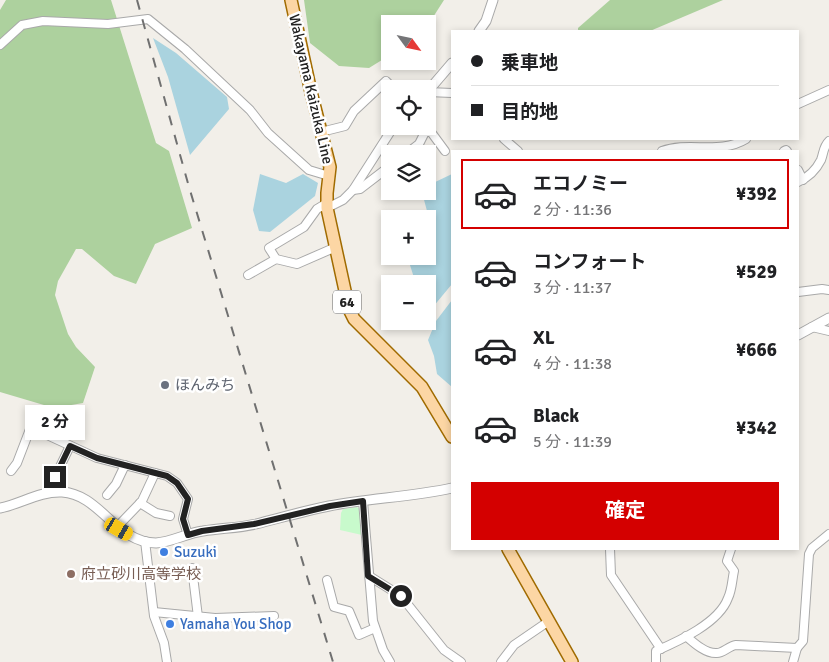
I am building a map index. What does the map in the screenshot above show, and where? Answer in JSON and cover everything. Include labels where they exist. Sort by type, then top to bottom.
[{"type":"main road","name":"Wakayama Kaizuka Line","points":[[291,0],[330,167],[327,206],[349,309],[354,319],[422,387],[451,435]]},
{"type":"main road","points":[[509,550],[572,662]]},
{"type":"street","points":[[480,30],[486,21],[493,0]]},
{"type":"street","points":[[0,46],[22,25],[43,21],[108,24],[148,19],[185,49],[250,110],[268,133],[309,170],[329,176]]},
{"type":"street","points":[[436,82],[451,64]]},
{"type":"street","points":[[321,132],[345,126],[354,111],[381,86]]},
{"type":"street","points":[[799,104],[829,90]]},
{"type":"street","points":[[436,92],[451,93]]},
{"type":"street","points":[[418,145],[425,132],[431,132],[445,151]]},
{"type":"street","points":[[276,259],[269,248],[304,227],[317,209],[343,200],[353,190],[388,135]]},
{"type":"street","points":[[505,140],[517,150]]},
{"type":"street","points":[[666,150],[678,147],[719,147],[736,144],[744,140]]},
{"type":"street","points":[[800,181],[815,169],[821,159],[824,146],[829,141]]},
{"type":"street","points":[[353,190],[360,189],[381,173]]},
{"type":"street","points":[[248,274],[276,259],[297,264],[336,247]]},
{"type":"street","points":[[799,292],[829,290]]},
{"type":"street","points":[[799,334],[829,318]]},
{"type":"street","points":[[812,327],[829,331]]},
{"type":"street","points":[[11,471],[37,411]]},
{"type":"street","points":[[30,428],[97,458],[167,476],[177,483],[188,499],[183,519],[188,535]]},
{"type":"street","points":[[55,477],[70,446]]},
{"type":"street","points":[[107,495],[116,484],[125,465]]},
{"type":"street","points":[[117,527],[140,503],[155,473]]},
{"type":"street","points":[[0,508],[40,494],[52,492],[73,494],[85,499],[117,527],[134,538],[155,543],[202,531],[254,524],[330,506],[451,488]]},
{"type":"street","points":[[363,501],[368,576],[375,628],[383,650],[390,662]]},
{"type":"street","points":[[140,503],[156,513],[170,516]]},
{"type":"street","points":[[793,662],[797,648],[803,641],[810,554],[812,548],[829,534]]},
{"type":"street","points":[[145,541],[154,612],[164,643],[167,662]]},
{"type":"street","points":[[610,550],[611,575],[661,649]]},
{"type":"street","points":[[656,662],[656,651],[676,644],[717,615],[729,598],[734,571],[727,561],[731,550]]},
{"type":"street","points":[[192,568],[198,617]]},
{"type":"street","points":[[368,576],[401,596],[444,650],[461,662]]},
{"type":"street","points":[[327,580],[334,607],[349,611],[359,635],[375,628]]},
{"type":"street","points":[[154,612],[215,618],[274,616]]},
{"type":"street","points":[[501,662],[514,645],[549,621]]},
{"type":"street","points":[[686,636],[715,658],[729,646],[736,645],[797,648]]},
{"type":"green space","points":[[6,0],[111,0],[156,143],[169,151],[192,228],[155,244],[136,284],[114,276],[82,249],[76,249],[58,281],[55,295],[68,334],[76,347],[95,367],[83,403],[54,408],[0,392],[0,10]]},
{"type":"green space","points":[[304,0],[444,0],[434,15],[381,15],[381,61],[369,68],[339,66],[310,43]]},
{"type":"green space","points":[[610,0],[723,0],[652,30],[578,30]]},
{"type":"green space","points":[[357,507],[361,510],[362,535],[340,530],[343,509]]},
{"type":"water","points":[[153,38],[176,53],[227,97],[229,109],[190,155],[168,77]]},
{"type":"water","points":[[260,174],[286,183],[303,174],[318,183],[315,196],[270,232],[259,231],[253,210]]},
{"type":"water","points":[[451,174],[451,285],[436,303],[436,275],[413,275],[410,265],[436,265],[436,210],[427,210],[424,200],[436,200],[436,182]]},
{"type":"water","points":[[451,301],[451,386],[437,374],[434,356],[428,340],[432,330],[436,330],[436,321]]},
{"type":"railway","points":[[137,0],[189,187],[333,662]]},
{"type":"place","name":"ほんみち","points":[[165,385]]},
{"type":"place","name":"Suzuki","points":[[164,552]]},
{"type":"place","name":"府立砂川高等学校","points":[[71,574]]},
{"type":"place","name":"Yamaha You Shop","points":[[170,624]]},
{"type":"route","points":[[55,477],[70,446],[97,458],[167,476],[177,483],[188,499],[183,519],[188,535],[202,531],[254,524],[330,506],[363,501],[368,576],[401,596]]}]
